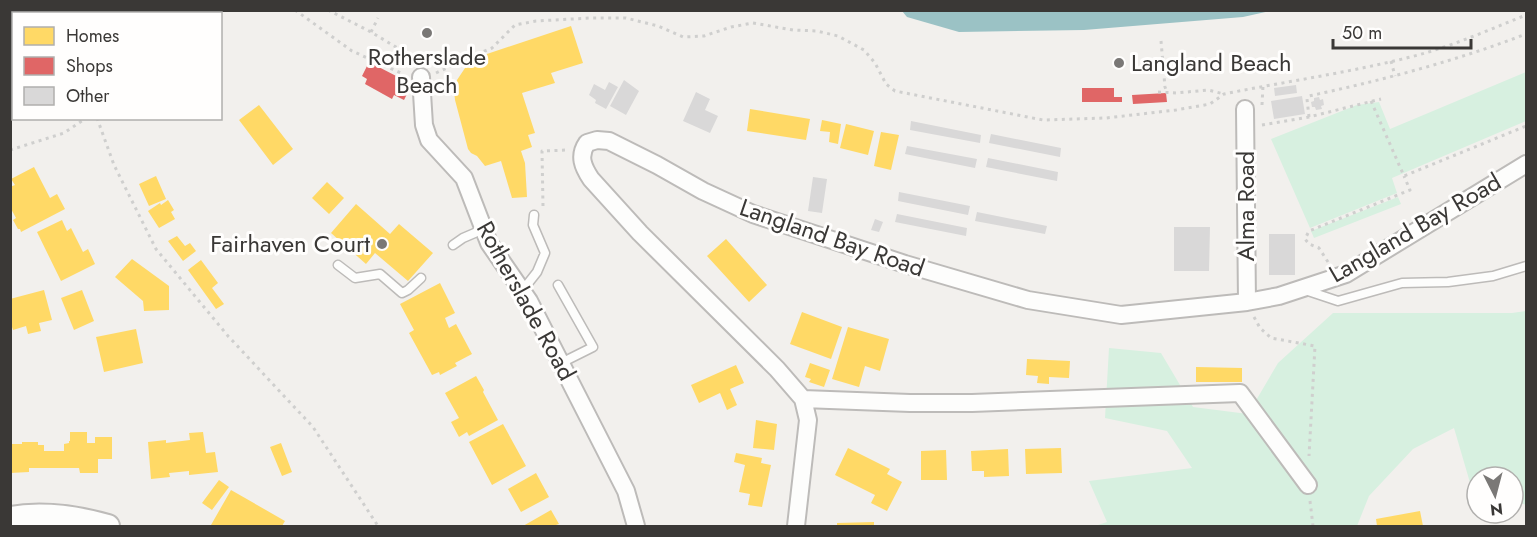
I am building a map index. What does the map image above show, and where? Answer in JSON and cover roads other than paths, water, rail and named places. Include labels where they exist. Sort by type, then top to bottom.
[{"type":"street","name":"Rotherslade Road","points":[[421,69],[424,125],[429,140],[464,178],[489,243],[529,302],[626,491],[636,526]]},
{"type":"street","name":"Alma Road","points":[[1245,110],[1246,302]]},
{"type":"street","name":"Langland Bay Road","points":[[803,399],[777,369],[640,233],[591,179],[584,170],[582,159],[583,148],[587,143],[597,140],[609,141],[703,191],[753,214],[905,264],[1028,300],[1121,315],[1246,302],[1279,296],[1346,274],[1527,164]]},
{"type":"street","points":[[796,526],[808,420],[803,399],[972,403],[1240,393],[1309,490]]},
{"type":"street","points":[[21,520],[56,515],[108,526]]},
{"type":"lane","points":[[522,291],[537,272],[545,253],[533,225],[534,215]]},
{"type":"lane","points":[[453,245],[484,229]]},
{"type":"lane","points":[[338,265],[355,278],[380,274],[402,293],[421,278]]},
{"type":"lane","points":[[1302,289],[1338,301],[1402,284],[1448,282],[1493,276],[1527,266]]},
{"type":"lane","points":[[558,285],[593,347],[561,363]]},
{"type":"water","points":[[902,11],[1270,11],[1243,17],[1084,30],[959,32],[907,17]]},
{"type":"place","name":"Rotherslade Beach","points":[[427,33]]},
{"type":"place","name":"Langland Beach","points":[[1119,63]]},
{"type":"place","name":"Fairhaven Court","points":[[382,244]]}]
